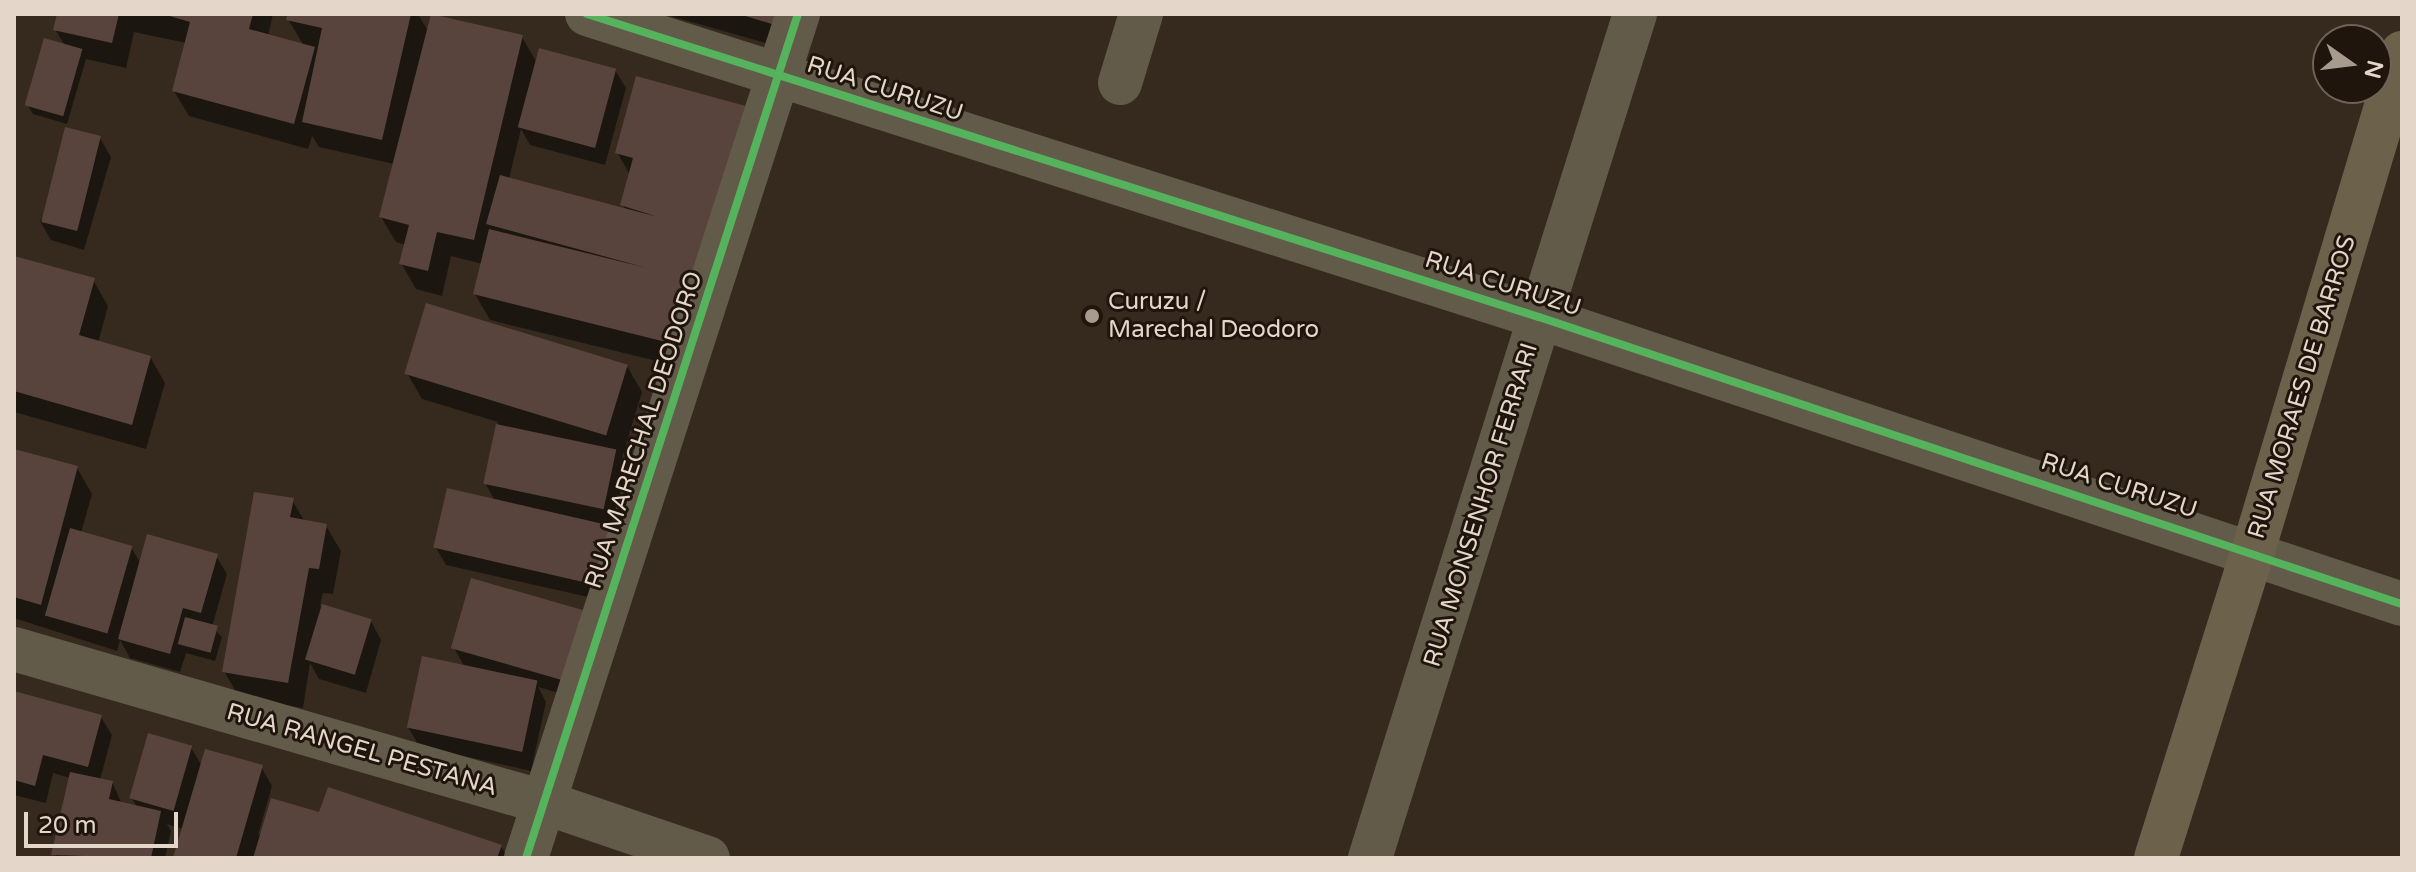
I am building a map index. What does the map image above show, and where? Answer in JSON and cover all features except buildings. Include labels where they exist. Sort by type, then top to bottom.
[{"type":"main road","name":"RUA MORAES DE BARROS","points":[[2156,858],[2253,551],[2402,53]]},
{"type":"street","name":"RUA CURUZU","points":[[587,14],[1539,317],[2253,551],[2402,604]]},
{"type":"street","name":"RUA MARECHAL DEODORO","points":[[526,858],[798,14]]},
{"type":"street","points":[[1120,83],[1141,14]]},
{"type":"street","name":"RUA MONSENHOR FERRARI","points":[[1370,858],[1635,14]]},
{"type":"street","name":"RUA RANGEL PESTANA","points":[[14,649],[546,803],[708,858]]},
{"type":"cycle path","points":[[587,14],[1539,317],[2402,604]]},
{"type":"cycle path","points":[[526,858],[798,14]]},
{"type":"place","name":"Curuzu / Marechal Deodoro","points":[[1092,316]]}]
